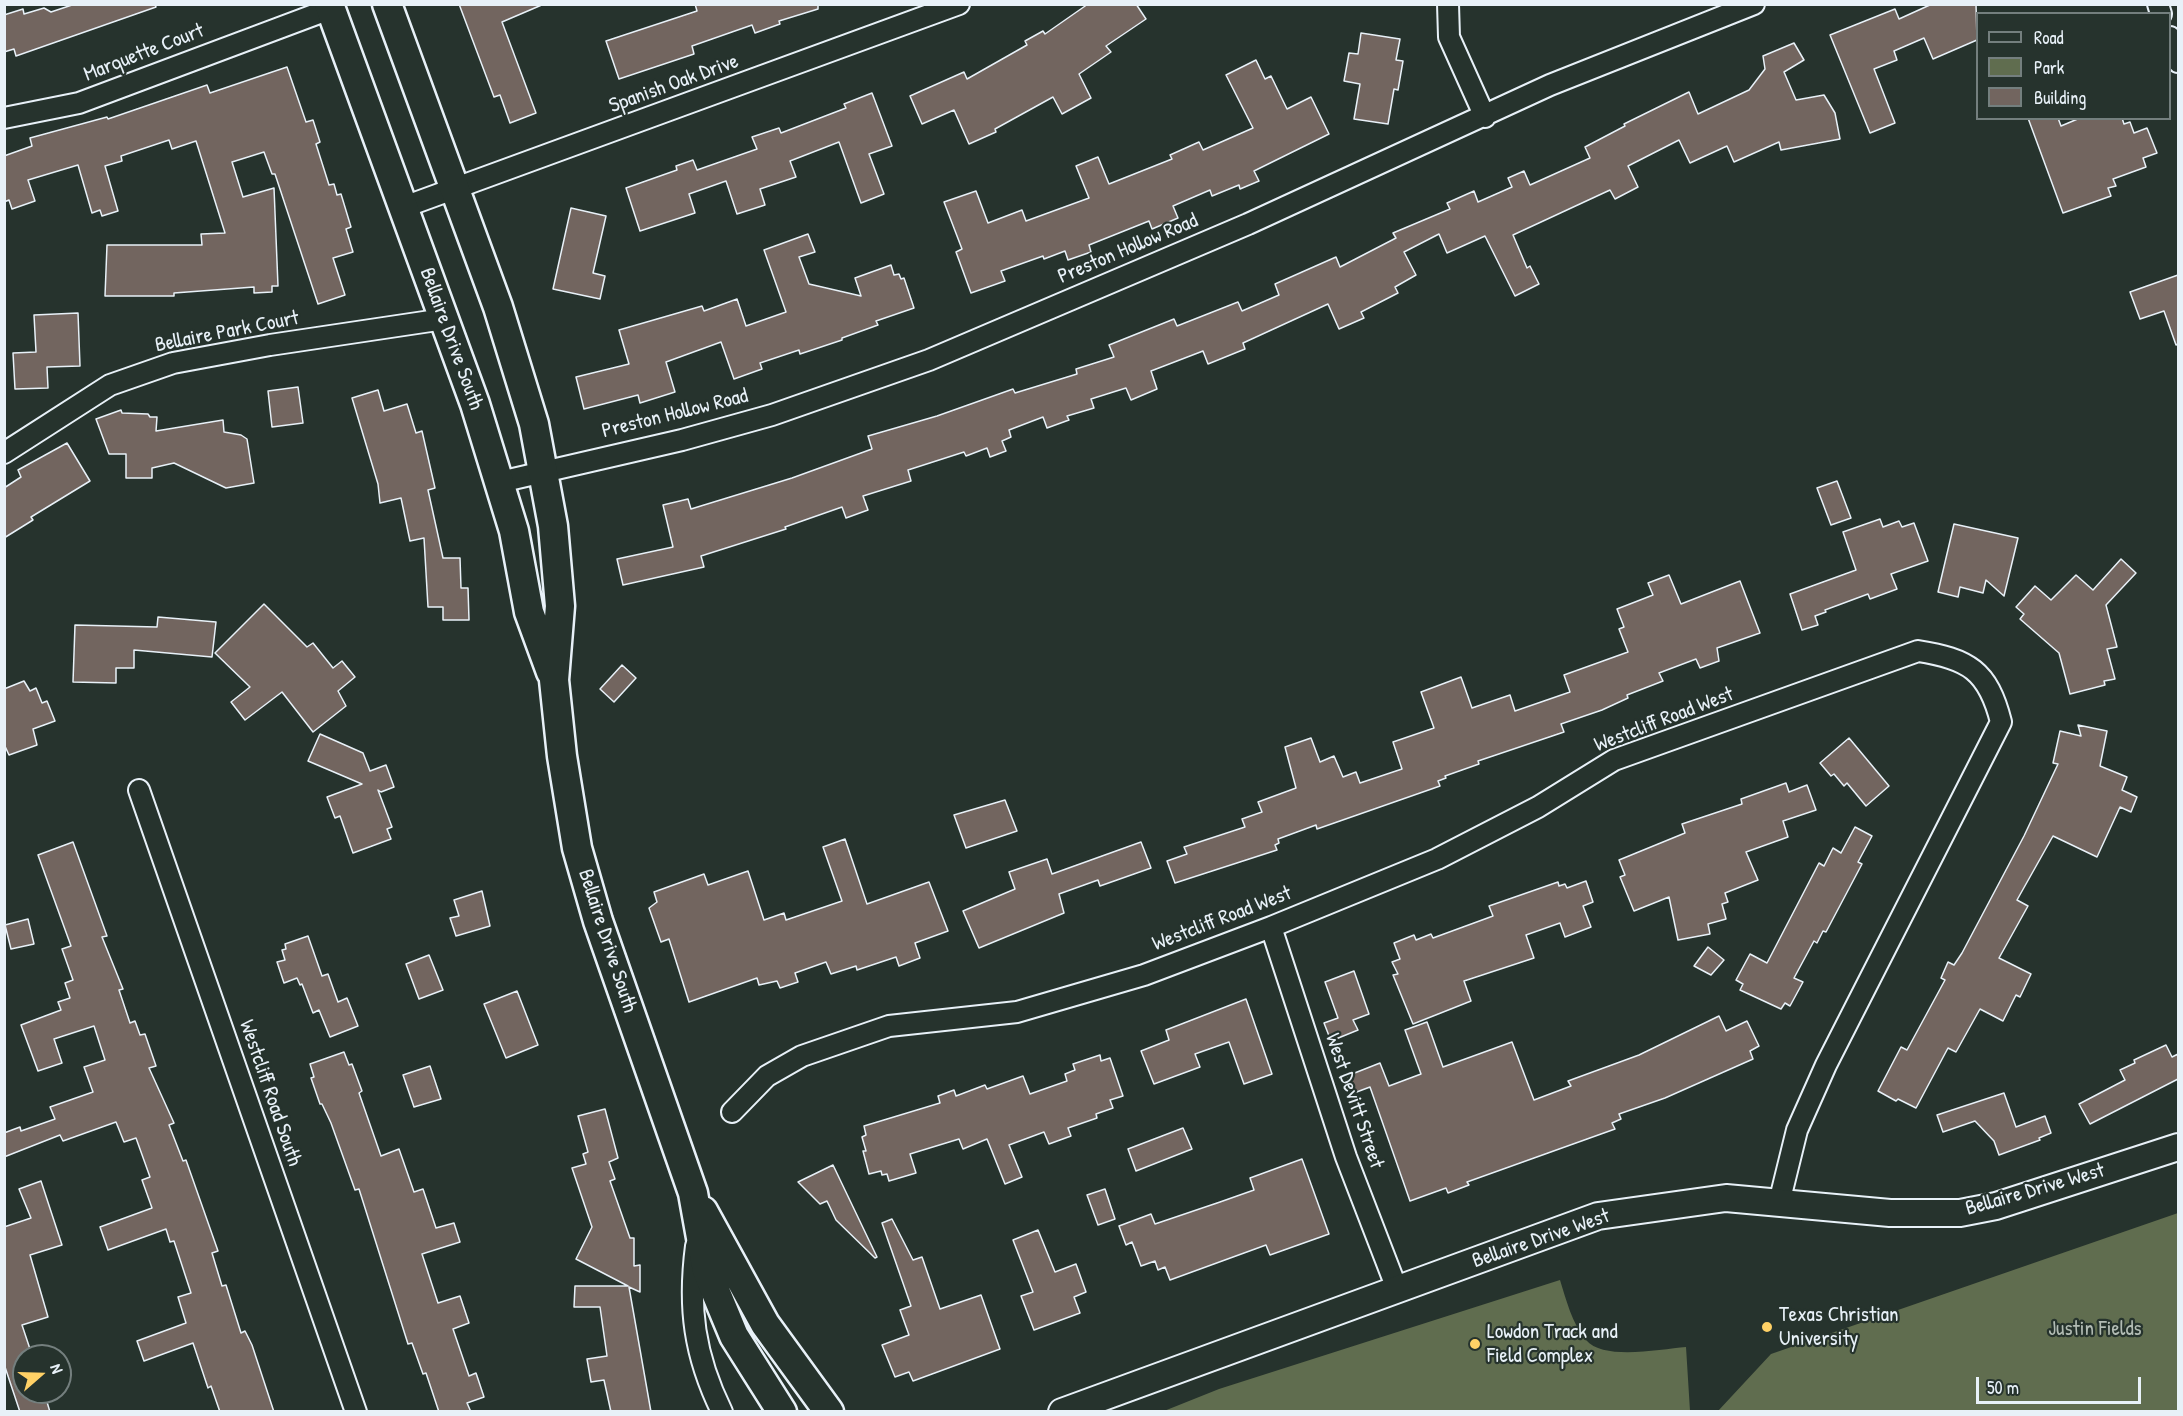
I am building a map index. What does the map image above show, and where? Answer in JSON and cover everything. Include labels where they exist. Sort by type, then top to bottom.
[{"type":"main road","name":"Bellaire Drive South","points":[[387,4],[519,369],[544,471],[560,606],[554,680],[562,756],[577,848],[598,921],[693,1193],[706,1271],[725,1316],[756,1374],[782,1412]]},
{"type":"main road","name":"Bellaire Drive South","points":[[329,7],[404,207],[500,482],[514,531],[529,612],[554,680]]},
{"type":"main road","name":"Bellaire Drive South","points":[[693,1193],[765,1324],[829,1412]]},
{"type":"street","name":"Spanish Oak Drive","points":[[404,207],[959,4]]},
{"type":"street","points":[[1448,4],[1449,37],[1485,117]]},
{"type":"street","name":"Preston Hollow Road","points":[[500,482],[682,440],[772,415],[929,360],[1248,224],[1485,117],[1550,85],[1754,4]]},
{"type":"street","name":"Marquette Court","points":[[4,118],[79,103],[329,7]]},
{"type":"street","points":[[2171,43],[2178,62]]},
{"type":"street","name":"Bellaire Park Court","points":[[4,453],[110,385],[173,363],[444,319]]},
{"type":"street","name":"Westcliff Road West","points":[[732,1112],[766,1076],[802,1056],[889,1026],[1017,1012],[1144,975],[1437,859],[1538,807],[1614,760],[1918,651],[1952,656],[1970,667],[1986,682],[1996,702],[2001,722],[1826,1065],[1797,1130],[1779,1203]]},
{"type":"street","name":"Westcliff Road South","points":[[139,790],[356,1412]]},
{"type":"street","name":"West Devitt Street","points":[[1270,927],[1346,1157],[1397,1289]]},
{"type":"street","name":"Bellaire Drive West","points":[[1062,1412],[1598,1216],[1726,1198],[1890,1213],[1960,1213],[1996,1206],[2178,1147]]},
{"type":"street","name":"Bellaire Drive South","points":[[699,1227],[691,1283],[694,1326],[706,1374],[722,1412]]},
{"type":"green space","name":"Justin Fields","points":[[2178,1213],[2178,1411],[1718,1411],[1771,1354]]},
{"type":"green space","name":"Lowdon Track and Field Complex","points":[[1560,1280],[1577,1327],[1586,1340],[1594,1346],[1619,1352],[1686,1347],[1690,1411],[1164,1411],[1219,1389]]},
{"type":"building","points":[[75,4],[155,4],[156,7],[16,56],[14,49],[4,52],[4,15],[23,9],[24,14],[44,8],[51,12]]},
{"type":"building","points":[[459,4],[544,4],[502,22],[536,113],[510,123],[500,95],[494,97]]},
{"type":"building","points":[[695,4],[818,4],[818,9],[779,21],[780,24],[755,33],[752,25],[692,46],[694,54],[619,79],[606,41],[697,11]]},
{"type":"building","points":[[1088,4],[1136,4],[1146,19],[1106,46],[1111,52],[1079,74],[1091,98],[1062,114],[1053,97],[995,129],[996,132],[969,144],[954,110],[922,124],[910,96],[964,72],[967,79],[1027,45],[1025,41],[1043,31],[1045,34]]},
{"type":"building","points":[[1932,4],[1976,4],[1976,40],[1933,59],[1924,38],[1894,51],[1897,60],[1874,69],[1895,123],[1870,133],[1830,35],[1895,9],[1899,19]]},
{"type":"building","points":[[1361,33],[1400,39],[1396,60],[1403,61],[1398,90],[1394,89],[1388,124],[1354,119],[1360,84],[1344,81],[1349,53],[1358,54]]},
{"type":"building","points":[[1794,43],[1804,60],[1784,72],[1796,100],[1824,95],[1835,113],[1840,139],[1781,150],[1779,142],[1734,162],[1727,146],[1690,163],[1679,140],[1628,166],[1638,187],[1615,199],[1610,190],[1513,235],[1527,268],[1530,266],[1539,284],[1515,296],[1485,236],[1447,253],[1439,234],[1404,252],[1416,275],[1395,287],[1398,293],[1361,312],[1364,318],[1339,329],[1328,304],[1243,343],[1245,349],[1208,364],[1203,351],[1151,371],[1157,389],[1131,400],[1126,388],[1091,399],[1094,408],[1067,416],[1069,420],[1047,428],[1043,417],[1009,430],[1011,437],[1002,441],[1006,451],[990,457],[987,448],[966,456],[964,452],[908,470],[911,481],[863,496],[868,510],[846,518],[842,507],[785,527],[786,529],[701,556],[704,567],[623,585],[617,559],[673,547],[663,505],[688,499],[691,509],[792,478],[872,449],[868,436],[937,416],[1013,389],[1015,393],[1077,374],[1076,369],[1114,357],[1109,345],[1174,319],[1177,326],[1238,302],[1242,311],[1279,295],[1275,284],[1336,257],[1340,267],[1396,238],[1393,233],[1450,209],[1447,203],[1474,191],[1478,202],[1512,187],[1508,178],[1524,171],[1530,185],[1590,158],[1585,147],[1625,126],[1624,124],[1689,92],[1698,114],[1749,90],[1765,69],[1763,56]]},
{"type":"building","points":[[1256,60],[1265,79],[1271,76],[1287,109],[1311,97],[1329,134],[1254,171],[1259,181],[1240,189],[1239,185],[1212,196],[1210,190],[1173,206],[1178,218],[1152,229],[1149,221],[1089,245],[1091,252],[1068,260],[1065,251],[1001,271],[1005,281],[971,293],[956,252],[962,249],[944,202],[976,191],[988,223],[1022,210],[1026,221],[1089,198],[1076,166],[1098,157],[1109,184],[1172,159],[1170,155],[1199,142],[1203,150],[1253,128],[1226,75]]},
{"type":"building","points":[[287,67],[306,122],[313,120],[320,142],[316,144],[329,185],[334,184],[337,195],[341,194],[351,227],[346,229],[353,252],[333,258],[345,295],[318,304],[275,174],[272,174],[264,152],[232,162],[243,197],[274,188],[278,286],[272,286],[272,292],[254,293],[254,287],[174,293],[174,296],[105,296],[107,245],[202,245],[201,234],[225,233],[196,141],[172,149],[169,140],[121,156],[122,161],[105,166],[118,211],[102,216],[100,210],[92,213],[78,165],[28,180],[35,201],[12,209],[9,200],[4,202],[4,156],[32,146],[30,138],[107,117],[108,119],[207,85],[210,93]]},
{"type":"building","points":[[872,93],[892,146],[869,154],[884,194],[861,203],[839,142],[790,161],[796,177],[760,189],[765,205],[737,214],[726,181],[689,194],[695,213],[640,231],[626,188],[677,170],[676,166],[693,160],[697,170],[757,149],[752,137],[779,128],[781,133],[846,108],[844,104]]},
{"type":"building","points":[[2029,120],[2059,120],[2061,126],[2075,120],[2123,120],[2124,124],[2130,122],[2134,133],[2147,128],[2157,153],[2143,158],[2146,167],[2113,179],[2116,186],[2108,188],[2111,196],[2063,213]]},
{"type":"building","points":[[571,208],[606,216],[593,273],[605,276],[600,299],[553,289]]},
{"type":"building","points":[[808,234],[815,252],[799,257],[809,284],[861,296],[855,278],[891,265],[894,275],[899,274],[901,279],[904,278],[914,308],[876,321],[878,325],[842,338],[842,340],[800,354],[799,350],[760,363],[762,369],[734,379],[721,342],[666,362],[675,392],[640,403],[638,395],[584,409],[576,377],[629,364],[619,330],[702,306],[704,311],[737,299],[746,326],[786,312],[764,250]]},
{"type":"building","points":[[2178,275],[2178,344],[2176,345],[2164,311],[2140,319],[2130,292]]},
{"type":"building","points":[[78,313],[80,366],[47,367],[48,388],[15,389],[13,353],[36,352],[34,315]]},
{"type":"building","points":[[298,387],[303,423],[272,427],[268,391]]},
{"type":"building","points":[[378,390],[384,411],[407,404],[416,433],[422,431],[435,488],[428,490],[443,558],[460,558],[461,588],[468,588],[469,620],[443,620],[443,607],[428,607],[424,538],[410,541],[401,498],[380,503],[378,484],[352,398]]},
{"type":"building","points":[[121,410],[122,413],[148,414],[150,417],[157,417],[156,431],[223,420],[224,432],[241,435],[247,439],[254,483],[226,488],[174,463],[152,468],[152,478],[126,478],[126,454],[109,454],[96,419]]},
{"type":"building","points":[[67,443],[90,481],[31,517],[33,520],[4,538],[4,488],[21,477],[18,470]]},
{"type":"building","points":[[1837,481],[1851,518],[1831,525],[1817,488]]},
{"type":"building","points":[[1880,519],[1883,527],[1899,521],[1902,527],[1914,523],[1928,561],[1891,574],[1897,589],[1870,599],[1868,594],[1825,610],[1826,612],[1815,616],[1818,625],[1802,630],[1790,594],[1856,570],[1843,532]]},
{"type":"building","points":[[1954,524],[2018,538],[2004,596],[1986,580],[1983,593],[1960,587],[1958,597],[1938,592]]},
{"type":"building","points":[[2121,559],[2136,573],[2106,605],[2117,647],[2107,649],[2115,679],[2104,681],[2105,685],[2070,694],[2059,653],[2020,619],[2024,614],[2016,607],[2035,586],[2051,600],[2076,575],[2093,590]]},
{"type":"building","points":[[1669,575],[1681,604],[1740,581],[1760,633],[1717,648],[1719,661],[1700,668],[1696,659],[1659,673],[1663,681],[1627,695],[1628,698],[1602,710],[1561,724],[1564,732],[1478,761],[1479,764],[1445,776],[1446,778],[1438,781],[1440,786],[1317,829],[1316,825],[1278,839],[1279,843],[1275,845],[1277,850],[1175,883],[1167,861],[1187,854],[1184,847],[1245,827],[1242,819],[1262,812],[1258,802],[1296,788],[1285,747],[1311,738],[1320,762],[1334,756],[1343,777],[1356,772],[1360,783],[1402,769],[1393,742],[1434,728],[1421,692],[1461,677],[1472,708],[1510,695],[1515,711],[1570,692],[1564,675],[1628,652],[1619,629],[1624,627],[1617,609],[1653,595],[1648,583]]},
{"type":"building","points":[[264,604],[307,647],[313,643],[333,668],[342,661],[355,677],[338,691],[346,706],[313,732],[282,692],[245,720],[231,702],[250,687],[215,653]]},
{"type":"building","points":[[158,617],[216,622],[212,657],[134,650],[134,668],[116,668],[116,683],[73,682],[75,625],[157,627]]},
{"type":"building","points":[[622,665],[636,678],[614,702],[600,689]]},
{"type":"building","points":[[24,681],[30,691],[36,688],[42,703],[47,701],[55,721],[33,729],[37,745],[9,755],[4,744],[4,689]]},
{"type":"building","points":[[2078,725],[2107,731],[2100,766],[2127,777],[2122,790],[2137,797],[2131,812],[2120,807],[2097,857],[2053,836],[2017,900],[2028,906],[1999,958],[2031,974],[2020,997],[2016,995],[2003,1021],[1980,1009],[1956,1052],[1948,1048],[1916,1108],[1898,1099],[1896,1101],[1878,1091],[1901,1047],[1907,1050],[1945,980],[1941,978],[1948,962],[1954,965],[1962,953],[2024,836],[2058,764],[2053,763],[2060,731],[2081,736]]},
{"type":"building","points":[[320,734],[363,753],[370,771],[386,765],[394,787],[381,792],[378,790],[392,827],[387,829],[391,839],[353,853],[340,816],[335,818],[327,797],[362,784],[308,761]]},
{"type":"building","points":[[1849,738],[1889,786],[1866,806],[1847,783],[1844,786],[1820,763]]},
{"type":"building","points":[[1786,783],[1789,792],[1807,785],[1816,810],[1783,821],[1788,837],[1746,852],[1758,880],[1725,893],[1728,902],[1722,904],[1726,919],[1708,924],[1710,934],[1678,940],[1669,897],[1634,911],[1620,877],[1625,875],[1619,860],[1685,833],[1682,824],[1742,804],[1741,799]]},
{"type":"building","points":[[1005,800],[1017,831],[966,848],[954,815]]},
{"type":"building","points":[[1855,827],[1872,836],[1858,862],[1862,864],[1826,932],[1823,931],[1817,943],[1814,941],[1794,978],[1803,982],[1790,1006],[1785,1003],[1781,1009],[1740,990],[1743,984],[1736,980],[1750,954],[1767,963],[1819,863],[1824,866],[1833,848],[1841,853]]},
{"type":"building","points":[[845,839],[867,904],[929,882],[948,931],[915,943],[920,958],[899,966],[896,957],[857,970],[856,966],[831,974],[826,962],[795,973],[798,982],[780,988],[777,981],[759,985],[757,978],[689,1002],[669,939],[661,942],[649,908],[657,902],[654,892],[704,874],[708,885],[748,871],[764,920],[784,913],[786,920],[842,901],[823,847]]},
{"type":"building","points":[[73,842],[107,936],[102,937],[123,989],[119,990],[130,1023],[135,1021],[140,1035],[145,1034],[156,1066],[149,1068],[174,1123],[169,1125],[183,1161],[186,1160],[218,1251],[212,1253],[222,1286],[226,1285],[241,1333],[245,1331],[252,1345],[274,1412],[220,1412],[211,1386],[208,1388],[193,1343],[144,1361],[137,1341],[186,1323],[178,1297],[191,1293],[174,1241],[170,1242],[166,1229],[108,1250],[100,1227],[152,1208],[142,1180],[150,1177],[136,1138],[124,1142],[116,1122],[63,1141],[60,1135],[4,1157],[4,1133],[20,1127],[21,1131],[55,1119],[50,1107],[93,1092],[84,1067],[105,1060],[94,1026],[54,1039],[62,1063],[38,1071],[21,1025],[61,1010],[58,1002],[70,998],[65,983],[73,980],[62,949],[71,946],[38,855]]},
{"type":"building","points":[[1141,842],[1151,868],[1100,886],[1098,880],[1059,894],[1064,913],[979,948],[963,911],[1015,889],[1009,872],[1047,859],[1052,874]]},
{"type":"building","points":[[1586,881],[1593,902],[1583,906],[1591,927],[1565,937],[1560,923],[1526,935],[1534,958],[1464,981],[1471,1001],[1413,1024],[1393,975],[1398,974],[1392,962],[1400,959],[1394,943],[1414,935],[1416,940],[1431,934],[1433,938],[1493,916],[1489,906],[1558,882],[1559,886],[1565,884],[1567,888]]},
{"type":"building","points":[[482,891],[490,926],[456,936],[450,918],[459,916],[454,900]]},
{"type":"building","points":[[28,919],[34,944],[11,949],[5,925]]},
{"type":"building","points":[[308,936],[322,976],[328,974],[338,1002],[347,998],[358,1026],[330,1037],[319,1010],[313,1013],[302,984],[300,985],[297,978],[284,983],[277,962],[285,960],[282,950],[286,949],[285,944]]},
{"type":"building","points":[[1708,947],[1724,960],[1711,975],[1694,966]]},
{"type":"building","points":[[429,955],[443,990],[419,999],[406,964]]},
{"type":"building","points":[[1354,971],[1369,1014],[1353,1020],[1358,1030],[1331,1041],[1324,1023],[1338,1018],[1325,982]]},
{"type":"building","points":[[517,991],[538,1045],[506,1058],[484,1004]]},
{"type":"building","points":[[1246,999],[1272,1074],[1244,1084],[1229,1042],[1195,1054],[1200,1067],[1154,1084],[1141,1051],[1169,1040],[1166,1030]]},
{"type":"building","points":[[1719,1016],[1726,1031],[1747,1021],[1759,1046],[1750,1051],[1753,1059],[1665,1098],[1619,1114],[1621,1119],[1612,1123],[1615,1129],[1467,1182],[1469,1185],[1448,1193],[1446,1188],[1410,1201],[1370,1087],[1354,1093],[1347,1076],[1380,1063],[1389,1086],[1421,1074],[1405,1030],[1427,1022],[1443,1067],[1512,1042],[1534,1100],[1571,1086],[1568,1081],[1639,1055]]},
{"type":"building","points":[[2166,1045],[2172,1057],[2178,1054],[2178,1079],[2090,1124],[2079,1104],[2125,1080],[2120,1070],[2135,1063],[2134,1060]]},
{"type":"building","points":[[344,1052],[349,1065],[352,1064],[362,1091],[359,1093],[381,1156],[399,1149],[414,1192],[423,1189],[436,1228],[454,1223],[460,1242],[422,1254],[438,1303],[460,1296],[469,1323],[453,1329],[469,1376],[476,1373],[484,1397],[467,1403],[471,1412],[439,1412],[426,1373],[423,1374],[412,1343],[408,1344],[359,1189],[355,1190],[331,1123],[320,1104],[311,1078],[314,1077],[310,1064]]},
{"type":"building","points":[[1100,1055],[1101,1061],[1110,1058],[1123,1096],[1110,1100],[1113,1108],[1096,1114],[1097,1118],[1068,1128],[1071,1136],[1049,1144],[1044,1132],[1009,1145],[1022,1177],[1005,1184],[987,1139],[963,1149],[959,1139],[910,1154],[916,1173],[889,1181],[887,1174],[882,1175],[881,1171],[869,1174],[863,1151],[866,1151],[862,1137],[866,1135],[864,1126],[940,1103],[938,1096],[954,1090],[956,1096],[985,1085],[987,1089],[1023,1076],[1030,1094],[1067,1081],[1065,1074],[1075,1070],[1073,1064]]},
{"type":"building","points":[[430,1066],[441,1099],[414,1107],[403,1075]]},
{"type":"building","points":[[2004,1093],[2016,1127],[2045,1116],[2051,1133],[2039,1138],[2040,1140],[1999,1155],[1994,1141],[1975,1121],[1943,1132],[1937,1115]]},
{"type":"building","points":[[605,1109],[618,1158],[609,1162],[615,1179],[610,1181],[630,1238],[634,1238],[634,1266],[640,1265],[640,1292],[629,1287],[651,1412],[611,1412],[604,1380],[591,1382],[587,1359],[607,1356],[600,1307],[574,1307],[575,1286],[628,1286],[576,1259],[592,1227],[572,1168],[586,1164],[583,1154],[588,1152],[578,1116]]},
{"type":"building","points":[[1183,1128],[1192,1149],[1136,1171],[1128,1149]]},
{"type":"building","points":[[1302,1159],[1329,1234],[1270,1255],[1266,1245],[1170,1280],[1165,1267],[1158,1270],[1155,1261],[1141,1266],[1132,1242],[1126,1245],[1119,1226],[1151,1214],[1155,1224],[1254,1190],[1250,1178]]},
{"type":"building","points":[[833,1165],[877,1257],[875,1258],[836,1220],[827,1201],[820,1204],[798,1182]]},
{"type":"building","points":[[41,1181],[62,1245],[30,1255],[48,1317],[22,1325],[28,1344],[12,1344],[12,1388],[4,1364],[4,1227],[31,1218],[19,1189]]},
{"type":"building","points":[[1105,1189],[1115,1219],[1098,1225],[1087,1195]]},
{"type":"building","points":[[892,1219],[913,1260],[922,1257],[940,1309],[981,1295],[1000,1349],[913,1381],[909,1372],[895,1377],[882,1345],[909,1335],[900,1310],[911,1306],[882,1223]]},
{"type":"building","points":[[1038,1230],[1055,1272],[1076,1264],[1086,1292],[1074,1297],[1080,1313],[1034,1330],[1021,1296],[1033,1292],[1013,1240]]},
{"type":"building","points":[[17,1404],[48,1404],[50,1412],[20,1412]]},
{"type":"place","name":"Texas Christian University","points":[[1767,1327]]},
{"type":"place","name":"Lowdon Track and Field Complex","points":[[1475,1344]]}]
